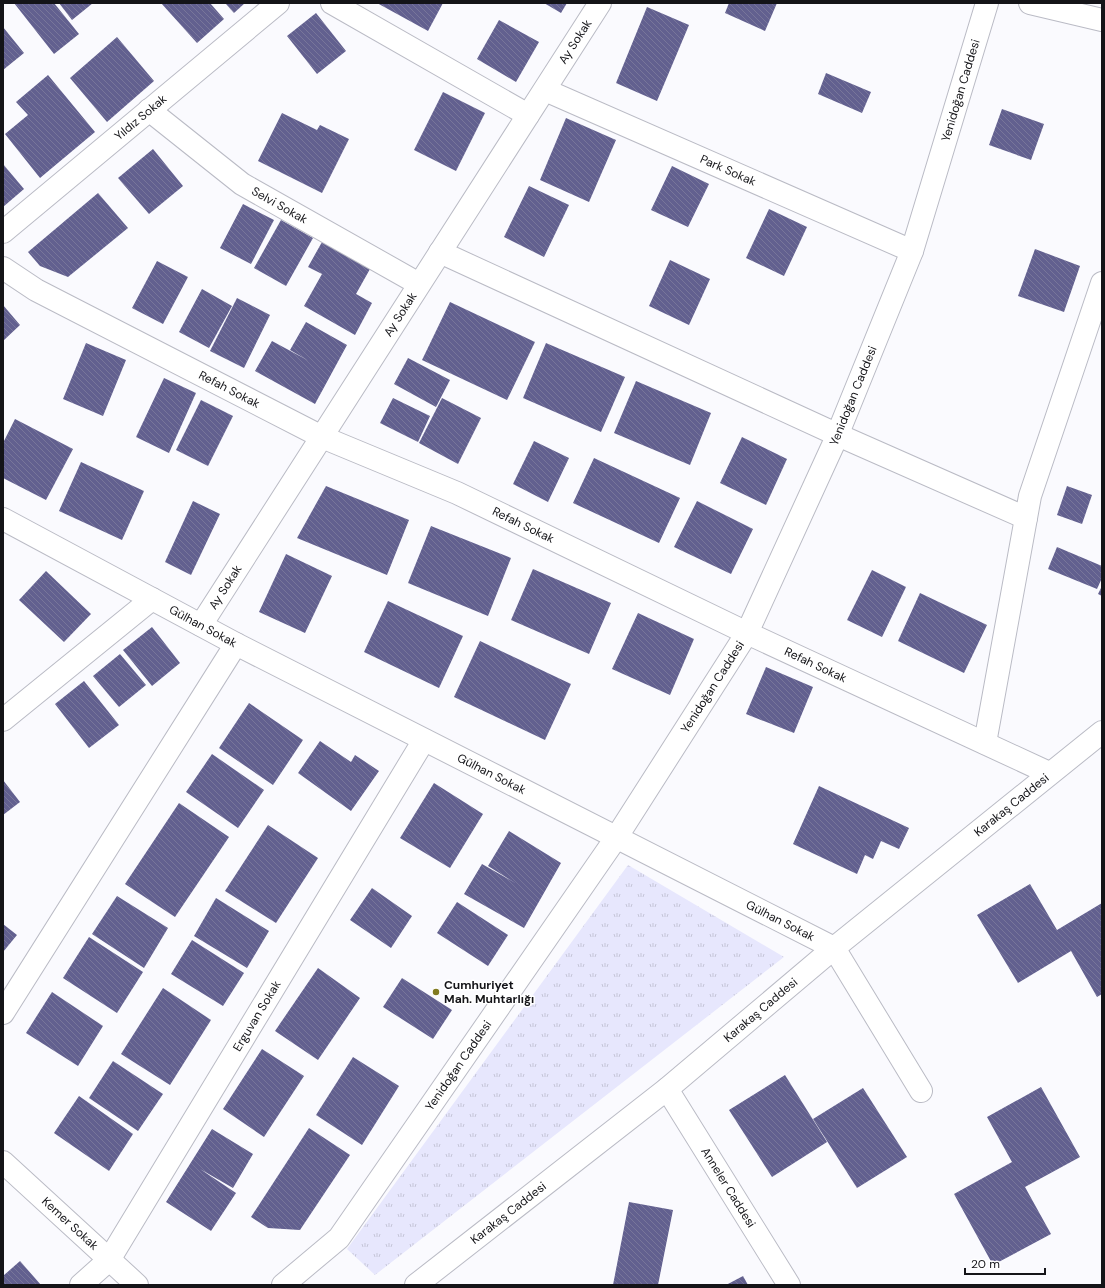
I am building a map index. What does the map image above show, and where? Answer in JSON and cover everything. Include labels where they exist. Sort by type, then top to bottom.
[{"type":"street","name":"Yıldız Sokak","points":[[3,232],[278,3]]},
{"type":"street","points":[[332,3],[528,115]]},
{"type":"street","name":"Ay Sokak","points":[[201,625],[600,3]]},
{"type":"street","name":"Yenidoğan Caddesi","points":[[283,1285],[340,1238],[616,838],[747,633],[838,435],[912,251],[987,3]]},
{"type":"street","points":[[1030,3],[1102,20]]},
{"type":"street","name":"Park Sokak","points":[[544,90],[912,251]]},
{"type":"street","name":"Selvi Sokak","points":[[150,110],[242,184],[420,284]]},
{"type":"street","points":[[440,252],[838,435],[1026,518]]},
{"type":"street","name":"Refah Sokak","points":[[3,268],[36,290],[322,437],[457,493],[747,633],[1049,773]]},
{"type":"street","points":[[985,743],[1030,496],[1102,283]]},
{"type":"street","name":"Gülhan Sokak","points":[[3,519],[236,644],[834,948]]},
{"type":"street","points":[[3,720],[152,599]]},
{"type":"street","points":[[3,1013],[236,644]]},
{"type":"street","name":"Karakaş Caddesi","points":[[416,1285],[667,1089],[834,948],[1049,773],[1102,732]]},
{"type":"street","name":"Erguvan Sokak","points":[[81,1285],[109,1260],[424,740]]},
{"type":"street","points":[[834,948],[921,1091]]},
{"type":"street","name":"Anneler Caddesi","points":[[667,1089],[790,1285]]},
{"type":"street","name":"Kemer Sokak","points":[[3,1162],[137,1285]]},
{"type":"green space","points":[[628,865],[784,957],[375,1275],[347,1249]]},
{"type":"building","points":[[14,3],[54,3],[79,34],[54,54]]},
{"type":"building","points":[[59,3],[93,3],[72,20]]},
{"type":"building","points":[[161,3],[210,3],[224,19],[197,43]]},
{"type":"building","points":[[225,3],[245,3],[234,13]]},
{"type":"building","points":[[377,3],[443,3],[428,31]]},
{"type":"building","points":[[544,3],[567,3],[561,13]]},
{"type":"building","points":[[729,3],[777,3],[765,31],[725,13]]},
{"type":"building","points":[[647,7],[689,25],[657,101],[616,83]]},
{"type":"building","points":[[316,13],[346,51],[317,74],[287,36]]},
{"type":"building","points":[[499,20],[539,42],[516,82],[477,59]]},
{"type":"building","points":[[3,27],[24,53],[3,70]]},
{"type":"building","points":[[117,37],[154,81],[107,122],[70,78]]},
{"type":"building","points":[[826,73],[871,92],[862,113],[818,94]]},
{"type":"building","points":[[48,75],[95,132],[40,178],[5,134],[28,115],[16,102]]},
{"type":"building","points":[[443,92],[485,113],[456,171],[414,150]]},
{"type":"building","points":[[1002,109],[1044,124],[1031,160],[989,145]]},
{"type":"building","points":[[282,113],[317,130],[320,125],[349,139],[322,193],[258,161]]},
{"type":"building","points":[[566,118],[616,140],[589,202],[540,180]]},
{"type":"building","points":[[153,149],[183,186],[149,214],[118,178]]},
{"type":"building","points":[[3,164],[24,189],[3,207]]},
{"type":"building","points":[[672,166],[709,184],[688,227],[651,210]]},
{"type":"building","points":[[529,186],[569,205],[544,257],[504,237]]},
{"type":"building","points":[[98,193],[128,228],[68,277],[40,266],[28,252]]},
{"type":"building","points":[[243,204],[274,220],[251,264],[220,248]]},
{"type":"building","points":[[769,209],[807,227],[784,276],[746,258]]},
{"type":"building","points":[[281,220],[313,238],[286,286],[254,268]]},
{"type":"building","points":[[322,242],[370,269],[356,294],[372,303],[355,335],[304,306],[322,274],[308,267]]},
{"type":"building","points":[[1035,249],[1080,266],[1064,312],[1018,296]]},
{"type":"building","points":[[670,260],[710,279],[689,325],[649,306]]},
{"type":"building","points":[[157,261],[188,277],[163,324],[132,308]]},
{"type":"building","points":[[202,289],[232,306],[209,348],[179,332]]},
{"type":"building","points":[[237,298],[270,315],[244,368],[210,351]]},
{"type":"building","points":[[450,302],[535,342],[507,400],[422,360]]},
{"type":"building","points":[[3,305],[20,325],[3,341]]},
{"type":"building","points":[[306,322],[347,345],[315,404],[255,371],[272,341],[309,361],[290,350]]},
{"type":"building","points":[[86,343],[126,360],[103,416],[63,399]]},
{"type":"building","points":[[546,343],[625,377],[601,432],[523,398]]},
{"type":"building","points":[[408,358],[450,380],[436,407],[394,384]]},
{"type":"building","points":[[164,378],[196,393],[169,453],[136,437]]},
{"type":"building","points":[[636,381],[711,413],[690,465],[614,433]]},
{"type":"building","points":[[393,398],[430,416],[418,442],[380,423]]},
{"type":"building","points":[[442,398],[481,418],[458,464],[419,443]]},
{"type":"building","points":[[201,400],[233,416],[208,466],[176,450]]},
{"type":"building","points":[[15,419],[73,449],[46,500],[3,478],[3,443]]},
{"type":"building","points":[[742,437],[787,459],[766,505],[720,483]]},
{"type":"building","points":[[534,441],[569,458],[548,502],[513,484]]},
{"type":"building","points":[[594,458],[680,498],[659,543],[573,503]]},
{"type":"building","points":[[81,462],[144,491],[122,540],[59,511]]},
{"type":"building","points":[[326,486],[409,520],[387,575],[297,538]]},
{"type":"building","points":[[1067,486],[1092,495],[1082,524],[1057,515]]},
{"type":"building","points":[[193,501],[220,514],[191,575],[165,562]]},
{"type":"building","points":[[697,501],[753,529],[731,574],[674,547]]},
{"type":"building","points":[[431,526],[511,558],[488,616],[408,583]]},
{"type":"building","points":[[1057,547],[1102,566],[1102,578],[1097,589],[1048,569]]},
{"type":"building","points":[[286,554],[332,576],[305,633],[259,612]]},
{"type":"building","points":[[533,569],[611,603],[589,654],[511,620]]},
{"type":"building","points":[[872,570],[906,587],[882,637],[847,620]]},
{"type":"building","points":[[46,571],[91,614],[64,642],[19,600]]},
{"type":"building","points":[[1102,586],[1102,596],[1098,594]]},
{"type":"building","points":[[920,593],[987,625],[964,673],[898,641]]},
{"type":"building","points":[[388,601],[463,636],[439,688],[364,652]]},
{"type":"building","points":[[638,613],[694,639],[670,695],[612,669]]},
{"type":"building","points":[[152,627],[180,663],[152,686],[123,650]]},
{"type":"building","points":[[480,641],[571,684],[545,740],[454,697]]},
{"type":"building","points":[[120,654],[146,685],[119,707],[93,676]]},
{"type":"building","points":[[766,667],[813,687],[794,733],[746,714]]},
{"type":"building","points":[[84,681],[119,725],[89,748],[55,704]]},
{"type":"building","points":[[249,703],[303,740],[273,785],[219,748]]},
{"type":"building","points":[[320,741],[351,762],[355,755],[379,771],[351,811],[298,773]]},
{"type":"building","points":[[212,754],[264,790],[238,828],[186,792]]},
{"type":"building","points":[[3,780],[20,802],[3,815]]},
{"type":"building","points":[[434,783],[483,814],[450,868],[400,838]]},
{"type":"building","points":[[819,786],[909,828],[899,849],[881,841],[873,859],[865,855],[857,874],[793,844]]},
{"type":"building","points":[[179,803],[229,837],[175,917],[125,884]]},
{"type":"building","points":[[268,825],[318,858],[276,923],[225,891]]},
{"type":"building","points":[[509,831],[561,863],[524,928],[464,894],[482,864],[517,884],[488,866]]},
{"type":"building","points":[[1030,884],[1057,930],[1102,903],[1102,994],[1097,997],[1071,951],[1018,983],[977,915]]},
{"type":"building","points":[[372,888],[412,916],[391,948],[350,920]]},
{"type":"building","points":[[117,896],[168,928],[144,968],[92,934]]},
{"type":"building","points":[[216,898],[269,931],[247,968],[194,936]]},
{"type":"building","points":[[457,902],[508,935],[488,966],[437,933]]},
{"type":"building","points":[[3,924],[17,935],[3,952]]},
{"type":"building","points":[[89,937],[143,972],[117,1013],[63,978]]},
{"type":"building","points":[[192,940],[244,973],[223,1006],[171,974]]},
{"type":"building","points":[[318,968],[360,998],[318,1060],[275,1031]]},
{"type":"building","points":[[402,978],[452,1010],[433,1039],[383,1007]]},
{"type":"building","points":[[163,988],[211,1020],[170,1085],[121,1054]]},
{"type":"building","points":[[52,992],[103,1026],[78,1066],[26,1033]]},
{"type":"building","points":[[262,1049],[304,1076],[264,1137],[223,1109]]},
{"type":"building","points":[[353,1057],[399,1086],[362,1145],[316,1115]]},
{"type":"building","points":[[113,1061],[163,1094],[138,1131],[89,1098]]},
{"type":"building","points":[[785,1075],[827,1142],[772,1177],[729,1110]]},
{"type":"building","points":[[1041,1087],[1080,1157],[1025,1187],[1051,1234],[993,1265],[954,1194],[1012,1162],[987,1117]]},
{"type":"building","points":[[863,1088],[907,1157],[857,1188],[813,1119]]},
{"type":"building","points":[[79,1096],[133,1134],[109,1171],[54,1133]]},
{"type":"building","points":[[309,1128],[350,1155],[300,1230],[268,1228],[251,1217]]},
{"type":"building","points":[[212,1129],[253,1154],[233,1188],[200,1169],[236,1193],[211,1231],[166,1202]]},
{"type":"building","points":[[629,1202],[673,1210],[658,1285],[613,1285]]},
{"type":"building","points":[[20,1261],[41,1285],[3,1285],[3,1276]]},
{"type":"building","points":[[743,1276],[748,1285],[726,1285]]},
{"type":"place","name":"Cumhuriyet Mah. Muhtarlığı","points":[[436,992]]}]
